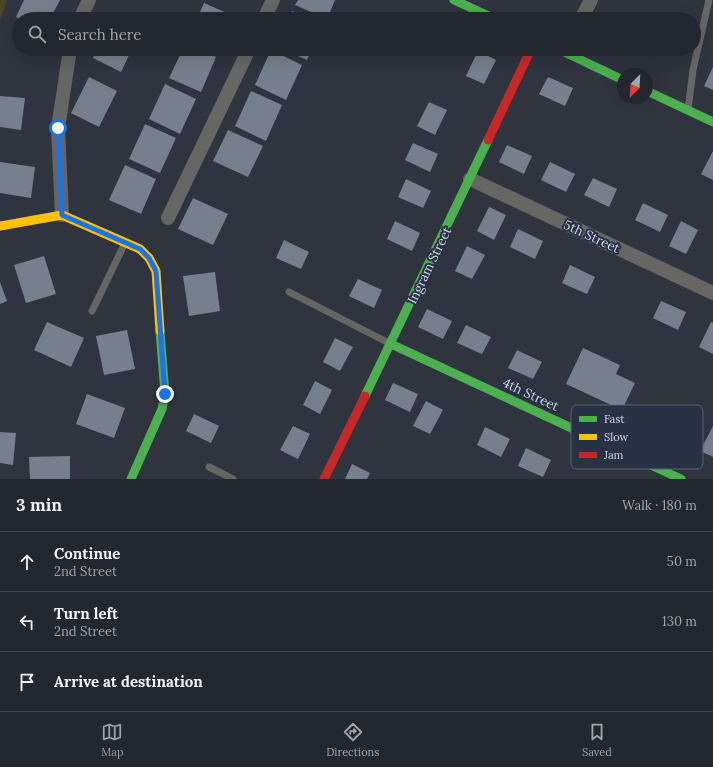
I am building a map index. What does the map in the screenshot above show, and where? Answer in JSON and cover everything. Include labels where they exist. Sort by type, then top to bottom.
[{"type":"street","points":[[83,12],[89,0]]},
{"type":"street","points":[[267,12],[273,0]]},
{"type":"street","points":[[454,0],[479,12]]},
{"type":"street","points":[[585,12],[591,0]]},
{"type":"street","points":[[62,215],[58,128],[69,56]]},
{"type":"street","points":[[168,218],[246,56]]},
{"type":"street","name":"Ingram Street","points":[[324,479],[391,344],[528,56]]},
{"type":"street","points":[[575,56],[617,77]]},
{"type":"street","points":[[653,94],[713,122]]},
{"type":"street","name":"5th Street","points":[[470,179],[713,293]]},
{"type":"street","points":[[0,226],[62,215],[140,249],[149,258],[156,271],[165,394],[162,409],[131,479]]},
{"type":"street","name":"4th Street","points":[[391,344],[571,428]]},
{"type":"street","name":"4th Street","points":[[660,469],[681,479]]},
{"type":"lane","points":[[701,35],[709,0]]},
{"type":"lane","points":[[688,110],[696,56]]},
{"type":"lane","points":[[92,311],[125,242]]},
{"type":"lane","points":[[289,292],[391,344]]},
{"type":"lane","points":[[208,467],[233,479]]},
{"type":"shaded area","points":[[0,0],[7,0],[0,20]]},
{"type":"building","points":[[24,0],[60,0],[54,12],[18,12]]},
{"type":"building","points":[[298,0],[335,0],[330,12],[311,12],[295,5]]},
{"type":"building","points":[[204,3],[225,12],[200,12]]},
{"type":"building","points":[[94,56],[129,56],[121,72],[93,58]]},
{"type":"building","points":[[180,56],[216,57],[201,92],[169,78]]},
{"type":"building","points":[[268,56],[283,56],[302,65],[286,100],[255,85]]},
{"type":"building","points":[[298,56],[309,56],[307,60]]},
{"type":"building","points":[[476,56],[488,56],[496,60],[484,84],[466,76]]},
{"type":"building","points":[[713,67],[713,90],[704,86]]},
{"type":"building","points":[[89,77],[117,91],[99,127],[71,113]]},
{"type":"building","points":[[548,77],[573,88],[565,106],[539,94]]},
{"type":"building","points":[[165,84],[196,99],[180,134],[149,119]]},
{"type":"building","points":[[251,91],[282,105],[266,141],[235,126]]},
{"type":"building","points":[[0,96],[25,98],[21,130],[0,127]]},
{"type":"building","points":[[429,102],[447,110],[435,135],[417,126]]},
{"type":"building","points":[[145,124],[176,138],[160,173],[129,159]]},
{"type":"building","points":[[228,130],[263,146],[248,177],[213,161]]},
{"type":"building","points":[[413,143],[438,154],[430,172],[405,160]]},
{"type":"building","points":[[507,145],[532,156],[524,174],[499,162]]},
{"type":"building","points":[[713,151],[713,180],[701,174]]},
{"type":"building","points":[[0,162],[35,167],[31,198],[0,193]]},
{"type":"building","points":[[550,162],[575,174],[566,192],[541,180]]},
{"type":"building","points":[[125,165],[156,179],[141,214],[109,200]]},
{"type":"building","points":[[593,178],[617,189],[609,207],[584,195]]},
{"type":"building","points":[[406,179],[431,191],[423,208],[398,197]]},
{"type":"building","points":[[193,198],[228,214],[213,245],[178,229]]},
{"type":"building","points":[[643,203],[668,215],[660,232],[635,220]]},
{"type":"building","points":[[489,207],[506,215],[494,240],[477,231]]},
{"type":"building","points":[[395,221],[420,233],[412,251],[387,239]]},
{"type":"building","points":[[681,221],[698,230],[686,254],[669,246]]},
{"type":"building","points":[[518,229],[543,241],[535,259],[510,247]]},
{"type":"building","points":[[284,240],[309,252],[301,269],[276,258]]},
{"type":"building","points":[[467,246],[485,255],[472,279],[455,271]]},
{"type":"building","points":[[44,256],[56,294],[26,303],[14,265]]},
{"type":"building","points":[[570,265],[595,277],[587,294],[562,283]]},
{"type":"building","points":[[215,272],[220,311],[189,316],[183,276]]},
{"type":"building","points":[[358,279],[382,290],[374,308],[349,296]]},
{"type":"building","points":[[0,282],[7,301],[0,304]]},
{"type":"building","points":[[661,301],[686,312],[678,330],[653,318]]},
{"type":"building","points":[[427,309],[452,321],[443,339],[418,327]]},
{"type":"building","points":[[47,322],[84,338],[71,367],[34,350]]},
{"type":"building","points":[[711,322],[713,323],[713,354],[699,347]]},
{"type":"building","points":[[466,325],[491,337],[482,354],[457,343]]},
{"type":"building","points":[[127,330],[135,369],[104,375],[96,336]]},
{"type":"building","points":[[335,338],[353,347],[340,371],[323,362]]},
{"type":"building","points":[[583,348],[620,365],[616,374],[635,383],[624,405],[611,405],[566,384]]},
{"type":"building","points":[[517,350],[542,362],[533,379],[508,368]]},
{"type":"building","points":[[315,381],[332,390],[320,414],[303,405]]},
{"type":"building","points":[[393,383],[418,394],[410,412],[385,400]]},
{"type":"building","points":[[87,394],[125,408],[114,438],[76,424]]},
{"type":"building","points":[[426,401],[443,410],[430,434],[413,426]]},
{"type":"building","points":[[194,414],[219,426],[211,443],[186,431]]},
{"type":"building","points":[[293,426],[310,434],[298,459],[280,450]]},
{"type":"building","points":[[713,426],[713,457],[703,452],[703,445]]},
{"type":"building","points":[[485,427],[510,439],[501,457],[477,445]]},
{"type":"building","points":[[0,432],[16,433],[13,465],[0,463]]},
{"type":"building","points":[[526,448],[551,460],[543,477],[518,466]]},
{"type":"building","points":[[70,456],[70,479],[30,479],[29,457]]},
{"type":"building","points":[[352,464],[370,473],[367,479],[345,479]]},
{"type":"traffic: fast","points":[[454,0],[480,12]]},
{"type":"traffic: fast","points":[[573,56],[617,77]]},
{"type":"traffic: fast","points":[[653,94],[713,122]]},
{"type":"traffic: fast","points":[[365,396],[488,140]]},
{"type":"traffic: fast","points":[[131,479],[162,409],[165,394],[160,331]]},
{"type":"traffic: fast","points":[[391,344],[571,428]]},
{"type":"traffic: fast","points":[[660,469],[681,479]]},
{"type":"traffic: slow","points":[[0,226],[62,215],[140,249],[149,258],[156,271],[160,331]]},
{"type":"traffic: jam","points":[[488,140],[528,56]]},
{"type":"traffic: jam","points":[[324,479],[365,396]]},
{"type":"route","points":[[58,128],[62,215],[140,249],[149,258],[156,271],[165,394]]}]
